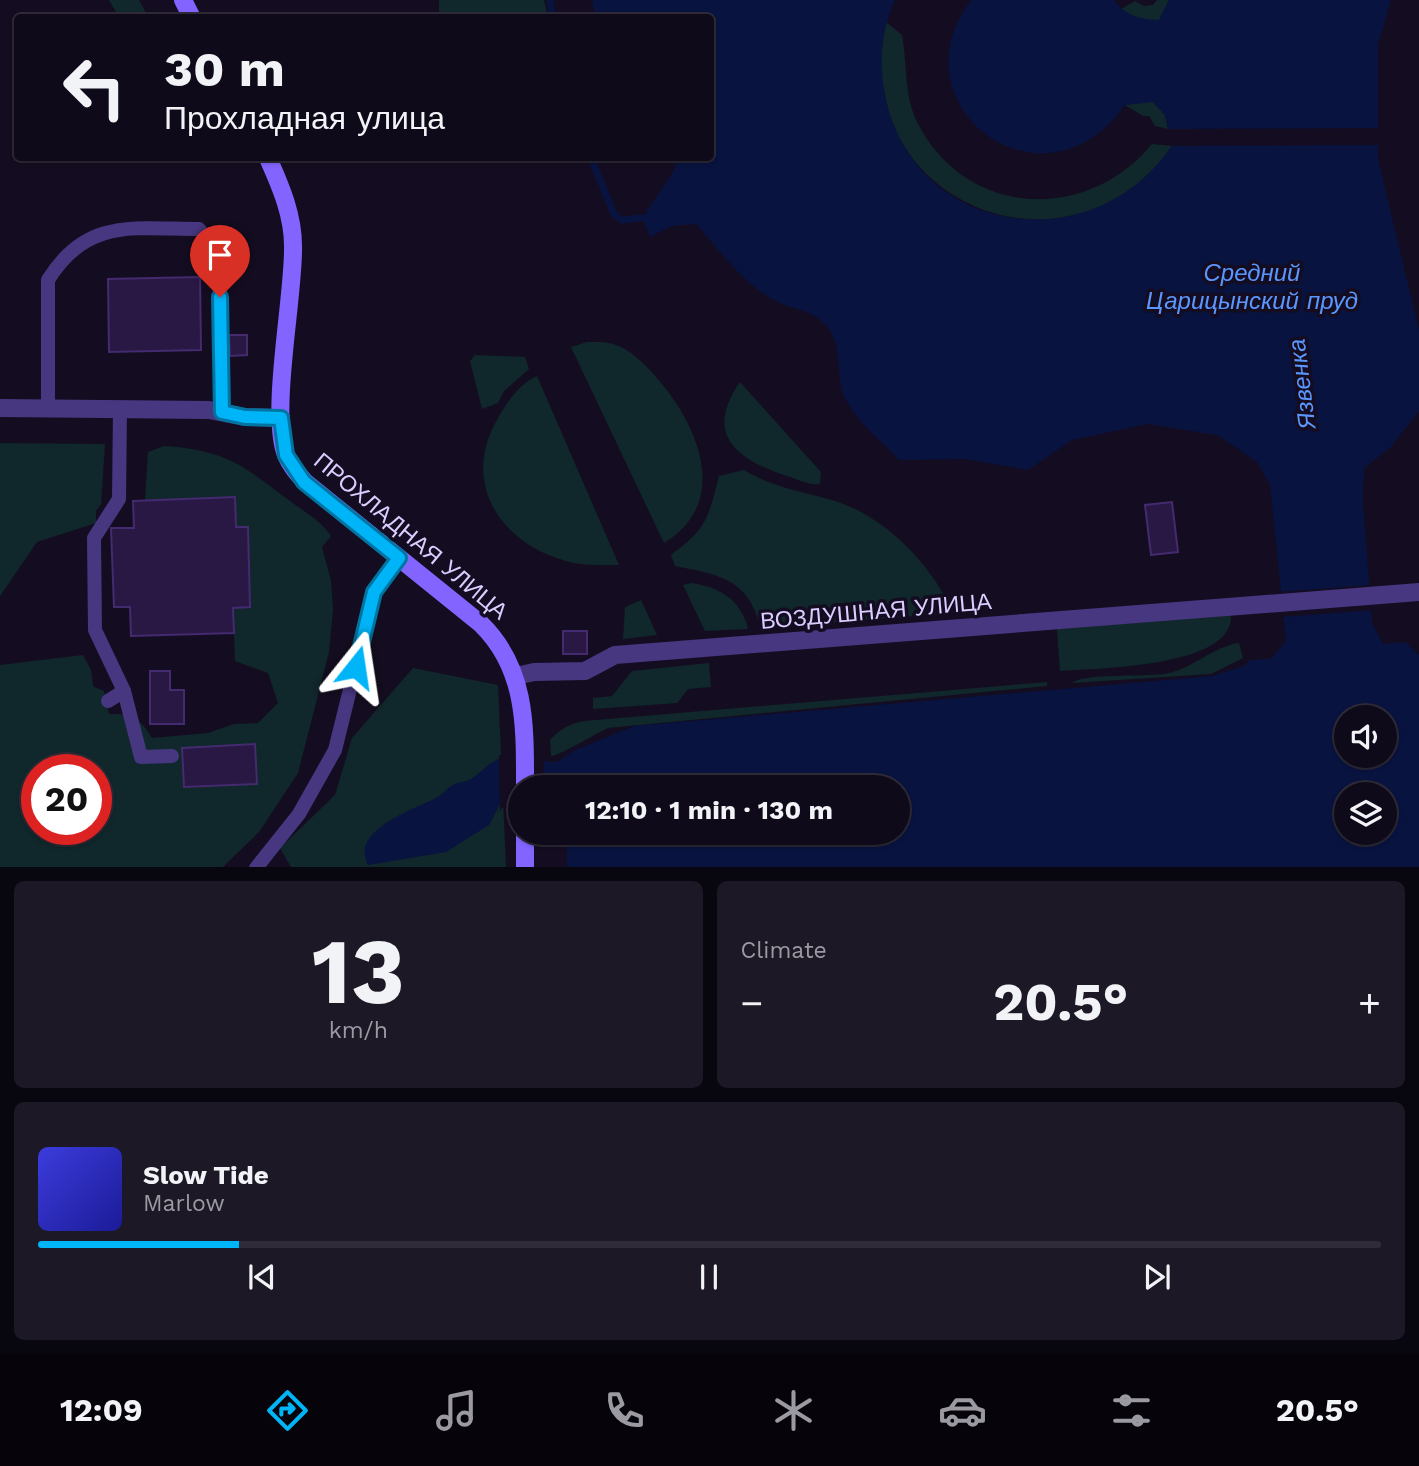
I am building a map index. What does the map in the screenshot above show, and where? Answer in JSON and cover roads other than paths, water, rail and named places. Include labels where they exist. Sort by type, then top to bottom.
[{"type":"main road","name":"ПРОХЛАДНАЯ УЛИЦА","points":[[269,161],[282,190],[293,250],[281,418],[286,455],[299,475],[495,638],[516,676],[521,696],[525,775]]},
{"type":"main road","points":[[525,845],[525,867]]},
{"type":"street","points":[[0,408],[120,408],[222,412],[245,417],[281,418]]},
{"type":"street","name":"ВОЗДУШНАЯ УЛИЦА","points":[[516,676],[534,672],[585,671],[615,655],[1419,592]]},
{"type":"lane","points":[[48,408],[48,280],[57,265],[91,237],[110,229],[199,229],[219,252],[222,412]]},
{"type":"lane","points":[[120,408],[119,499],[94,538],[95,630],[124,691],[141,757],[172,757]]},
{"type":"lane","points":[[256,867],[299,814],[335,750],[374,592],[399,558]]},
{"type":"lane","points":[[108,701],[124,691]]},
{"type":"water","name":"Средний Царицынский пруд","points":[[592,0],[895,0],[884,33],[882,66],[884,89],[900,138],[928,176],[964,203],[1006,217],[1051,219],[1096,208],[1137,184],[1172,146],[1165,115],[1153,102],[1125,105],[1092,138],[1055,152],[1019,150],[987,135],[963,110],[950,77],[951,39],[971,0],[1114,0],[1123,10],[1134,16],[1159,20],[1169,0],[1391,0],[1378,45],[1378,159],[1419,330],[1419,411],[1390,448],[1364,468],[1363,502],[1372,623],[1383,644],[1405,642],[1419,655],[1419,867],[567,867],[566,845],[910,845],[910,775],[508,775],[508,798],[500,804],[489,825],[446,852],[368,865],[365,853],[368,841],[387,822],[436,798],[455,784],[469,780],[496,760],[509,756],[521,755],[557,762],[575,750],[634,726],[1212,676],[1244,666],[1250,660],[1271,659],[1286,641],[1270,485],[1257,462],[1217,435],[1148,424],[1072,440],[1028,470],[965,459],[899,460],[851,409],[840,382],[835,342],[821,321],[761,292],[731,265],[696,224],[672,226],[650,237],[643,219],[677,161],[714,161],[714,14],[594,14]]},
{"type":"waterway","points":[[550,0],[552,14]]},
{"type":"waterway","points":[[592,161],[614,214],[622,220],[652,217]]},
{"type":"water label","name":"Язвенка","points":[[1302,384]]}]
